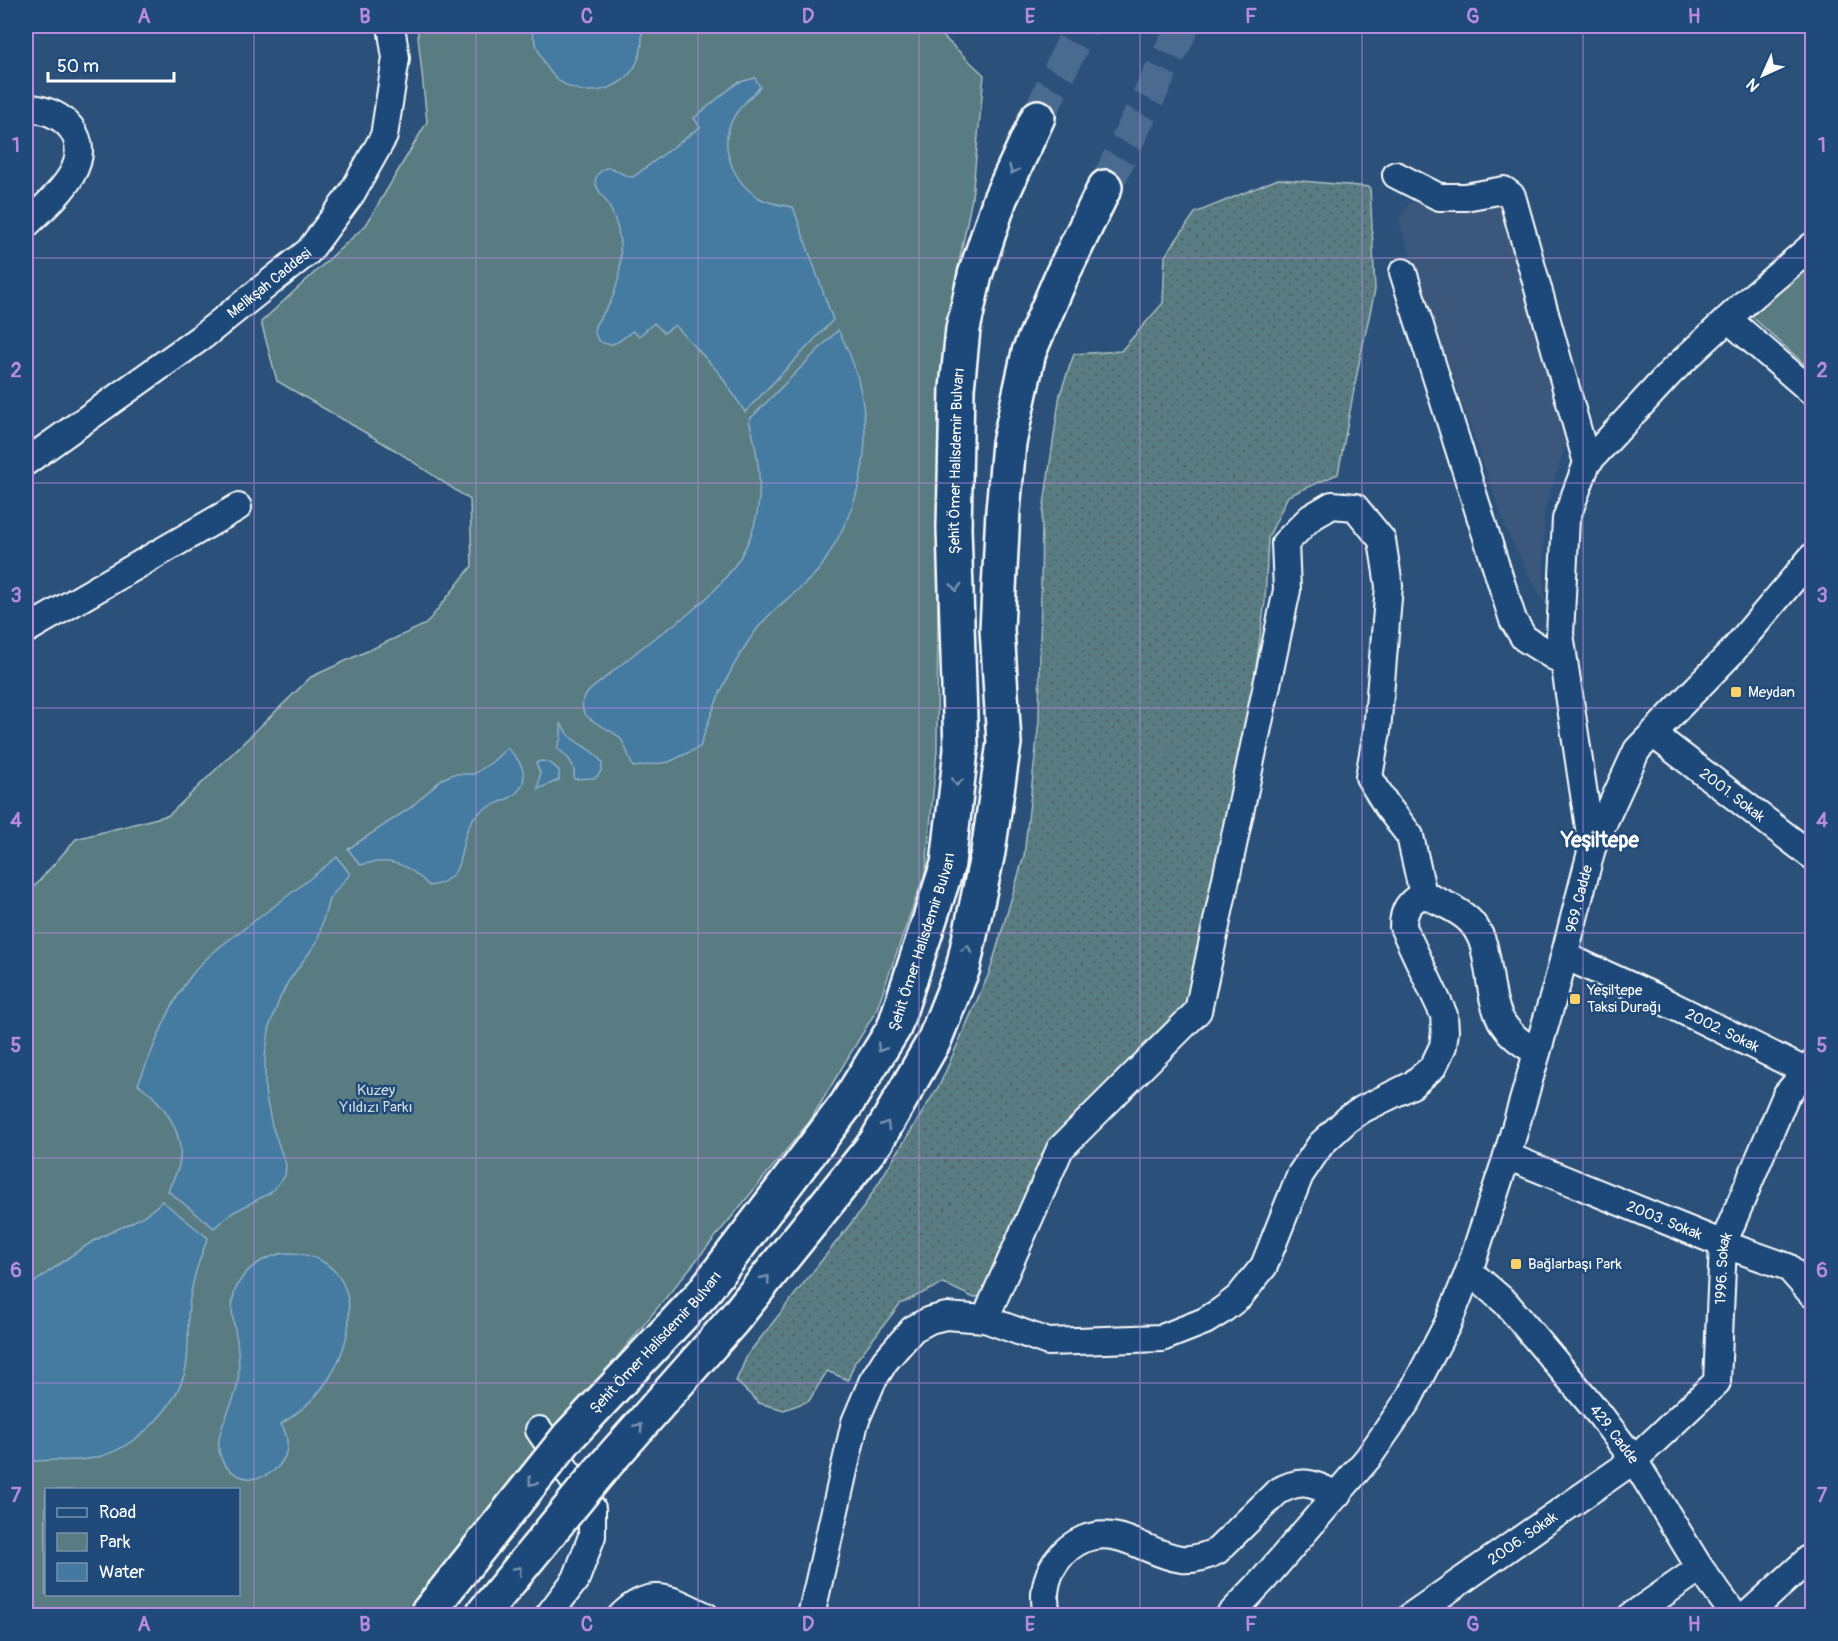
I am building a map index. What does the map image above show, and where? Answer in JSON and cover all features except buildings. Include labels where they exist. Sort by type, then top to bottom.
[{"type":"highway","name":"Şehit Ömer Halisdemir Bulvarı","points":[[425,1616],[553,1433],[702,1294],[846,1105],[894,1028],[948,864],[961,750],[954,528],[957,389],[963,330],[975,275],[1000,199],[1038,117]]},
{"type":"highway","points":[[481,1616],[600,1471],[733,1320],[876,1142],[934,1041],[963,968],[988,852],[1004,743],[997,629],[1008,443],[1029,352],[1062,275],[1105,187]]},
{"type":"street","name":"Melikşah Caddesi","points":[[26,462],[203,336],[309,251],[352,193],[384,136],[396,58],[391,26]]},
{"type":"street","points":[[26,107],[43,109],[60,118],[73,132],[80,147],[77,163],[69,180],[26,225]]},
{"type":"street","points":[[1396,175],[1439,197],[1464,198],[1504,190],[1512,196],[1587,463]]},
{"type":"street","points":[[1592,848],[1560,634],[1566,519],[1587,463],[1671,372],[1812,246]]},
{"type":"street","points":[[1403,272],[1513,620],[1524,638],[1564,663]]},
{"type":"street","points":[[1728,319],[1812,392]]},
{"type":"street","points":[[985,1319],[1060,1149],[1198,1011],[1287,590],[1285,543],[1310,518],[1332,506],[1355,507],[1382,540],[1389,586],[1377,731],[1369,777],[1410,836],[1424,894],[1463,915],[1472,923],[1484,945],[1496,1012],[1501,1023],[1521,1044],[1537,1052]]},
{"type":"street","points":[[26,630],[238,507]]},
{"type":"street","name":"969. Cadde","points":[[1229,1616],[1264,1579],[1368,1458],[1408,1400],[1448,1323],[1469,1271],[1508,1156],[1565,956],[1592,848],[1637,750],[1732,652],[1812,559]]},
{"type":"street","name":"2001. Sokak","points":[[1653,734],[1812,856]]},
{"type":"street","points":[[811,1616],[855,1422],[872,1382],[885,1361],[913,1329],[930,1320],[946,1316],[985,1319],[1048,1342],[1162,1338],[1205,1321],[1239,1297],[1264,1266],[1300,1175],[1321,1144],[1363,1109],[1424,1077],[1439,1056],[1446,1031],[1444,1015],[1403,927],[1406,908],[1412,900],[1424,894]]},
{"type":"street","name":"2002. Sokak","points":[[1565,956],[1810,1071]]},
{"type":"street","name":"1996. Sokak","points":[[1634,1460],[1717,1382],[1723,1244],[1786,1095],[1810,1071]]},
{"type":"street","name":"2003. Sokak","points":[[1508,1156],[1723,1244],[1788,1267],[1812,1294]]},
{"type":"street","name":"429. Cadde","points":[[1469,1271],[1506,1303],[1634,1460],[1700,1568],[1735,1616]]},
{"type":"street","points":[[548,1616],[576,1579],[592,1536],[592,1508],[553,1433]]},
{"type":"street","name":"2006. Sokak","points":[[1412,1616],[1634,1460]]},
{"type":"street","points":[[1048,1616],[1045,1600],[1048,1578],[1060,1557],[1079,1542],[1101,1535],[1113,1535],[1172,1557],[1194,1559],[1205,1557],[1228,1542],[1277,1492],[1288,1485],[1299,1482],[1313,1484],[1337,1495]]},
{"type":"street","points":[[1746,1616],[1812,1556]]},
{"type":"street","points":[[1631,1616],[1700,1568]]},
{"type":"street","points":[[621,1616],[629,1607],[645,1599],[665,1597],[706,1616]]},
{"type":"shaded area","points":[[1500,202],[1569,434],[1544,512],[1544,603],[1507,532],[1399,221],[1409,203]]},
{"type":"green space","name":"Kuzey Yıldızı Parkı","points":[[417,26],[932,26],[984,75],[972,198],[951,302],[939,460],[937,750],[926,870],[876,1011],[810,1121],[593,1387],[502,1493],[408,1615],[26,1616],[26,896],[76,839],[169,815],[311,677],[426,624],[472,566],[470,500],[395,450],[277,381],[261,322],[366,225],[427,122]]},
{"type":"green space","points":[[1278,179],[1370,187],[1375,290],[1338,474],[1288,496],[1268,538],[1265,601],[1248,726],[1187,1006],[1050,1139],[991,1292],[974,1298],[943,1283],[900,1304],[855,1362],[848,1380],[827,1371],[809,1401],[784,1410],[759,1403],[736,1381],[748,1354],[863,1208],[940,1084],[990,971],[1024,856],[1039,721],[1042,519],[1060,394],[1074,354],[1121,351],[1163,303],[1165,256],[1195,213]]},
{"type":"green space","points":[[1812,265],[1812,371],[1750,315]]},
{"type":"water","points":[[530,26],[642,26],[642,44],[637,62],[622,81],[611,87],[587,91],[564,84],[549,71],[539,52]]},
{"type":"water","points":[[755,78],[760,87],[737,111],[730,126],[727,150],[730,162],[742,183],[751,192],[768,202],[793,207],[833,320],[745,412],[720,374],[675,325],[664,333],[654,323],[639,336],[632,331],[612,344],[598,340],[594,331],[595,326],[614,295],[621,258],[616,223],[595,180],[600,172],[609,168],[633,177],[700,127],[694,118],[737,83]]},
{"type":"water","points":[[838,330],[850,354],[858,379],[865,431],[864,458],[859,484],[840,534],[816,573],[771,614],[747,643],[723,686],[700,747],[669,762],[633,767],[619,737],[585,715],[582,708],[583,701],[589,691],[694,609],[716,589],[733,568],[746,547],[755,524],[759,501],[756,449],[749,420]]},
{"type":"water","points":[[561,724],[571,737],[600,760],[601,772],[595,778],[574,779],[574,769],[570,761],[557,748],[561,738]]},
{"type":"water","points":[[507,748],[518,760],[523,770],[522,785],[512,796],[476,815],[466,832],[456,870],[442,883],[429,886],[406,867],[389,862],[360,865],[348,849],[410,808],[442,779],[454,774],[474,774]]},
{"type":"water","points":[[541,761],[555,766],[559,771],[559,780],[538,789],[540,773],[536,763]]},
{"type":"water","points":[[337,857],[350,874],[329,899],[317,942],[288,982],[270,1025],[265,1057],[265,1092],[272,1126],[286,1165],[285,1176],[270,1193],[230,1214],[214,1228],[168,1191],[179,1165],[179,1141],[170,1118],[163,1108],[138,1084],[174,1003],[195,971],[220,947]]},
{"type":"water","points":[[162,1201],[208,1238],[197,1267],[190,1297],[188,1349],[186,1368],[181,1383],[173,1398],[152,1425],[124,1446],[94,1458],[26,1462],[26,1289],[76,1252],[138,1219]]},
{"type":"water","points":[[283,1253],[310,1256],[330,1266],[342,1282],[348,1301],[349,1323],[344,1346],[335,1368],[322,1388],[303,1408],[281,1424],[287,1438],[286,1451],[281,1463],[272,1472],[261,1477],[249,1478],[236,1475],[225,1465],[220,1456],[219,1446],[222,1426],[239,1376],[232,1310],[233,1297],[238,1283],[248,1271],[261,1261]]},
{"type":"tunnel","points":[[1038,117],[1081,26]]},
{"type":"tunnel","points":[[1105,187],[1183,26]]},
{"type":"place","name":"Meydan","points":[[1736,692]]},
{"type":"place","name":"Yeşiltepe Taksi Durağı","points":[[1575,999]]},
{"type":"place","name":"Bağlarbaşı Park","points":[[1516,1264]]},
{"type":"district","name":"Yeşiltepe","points":[[1600,840]]}]
